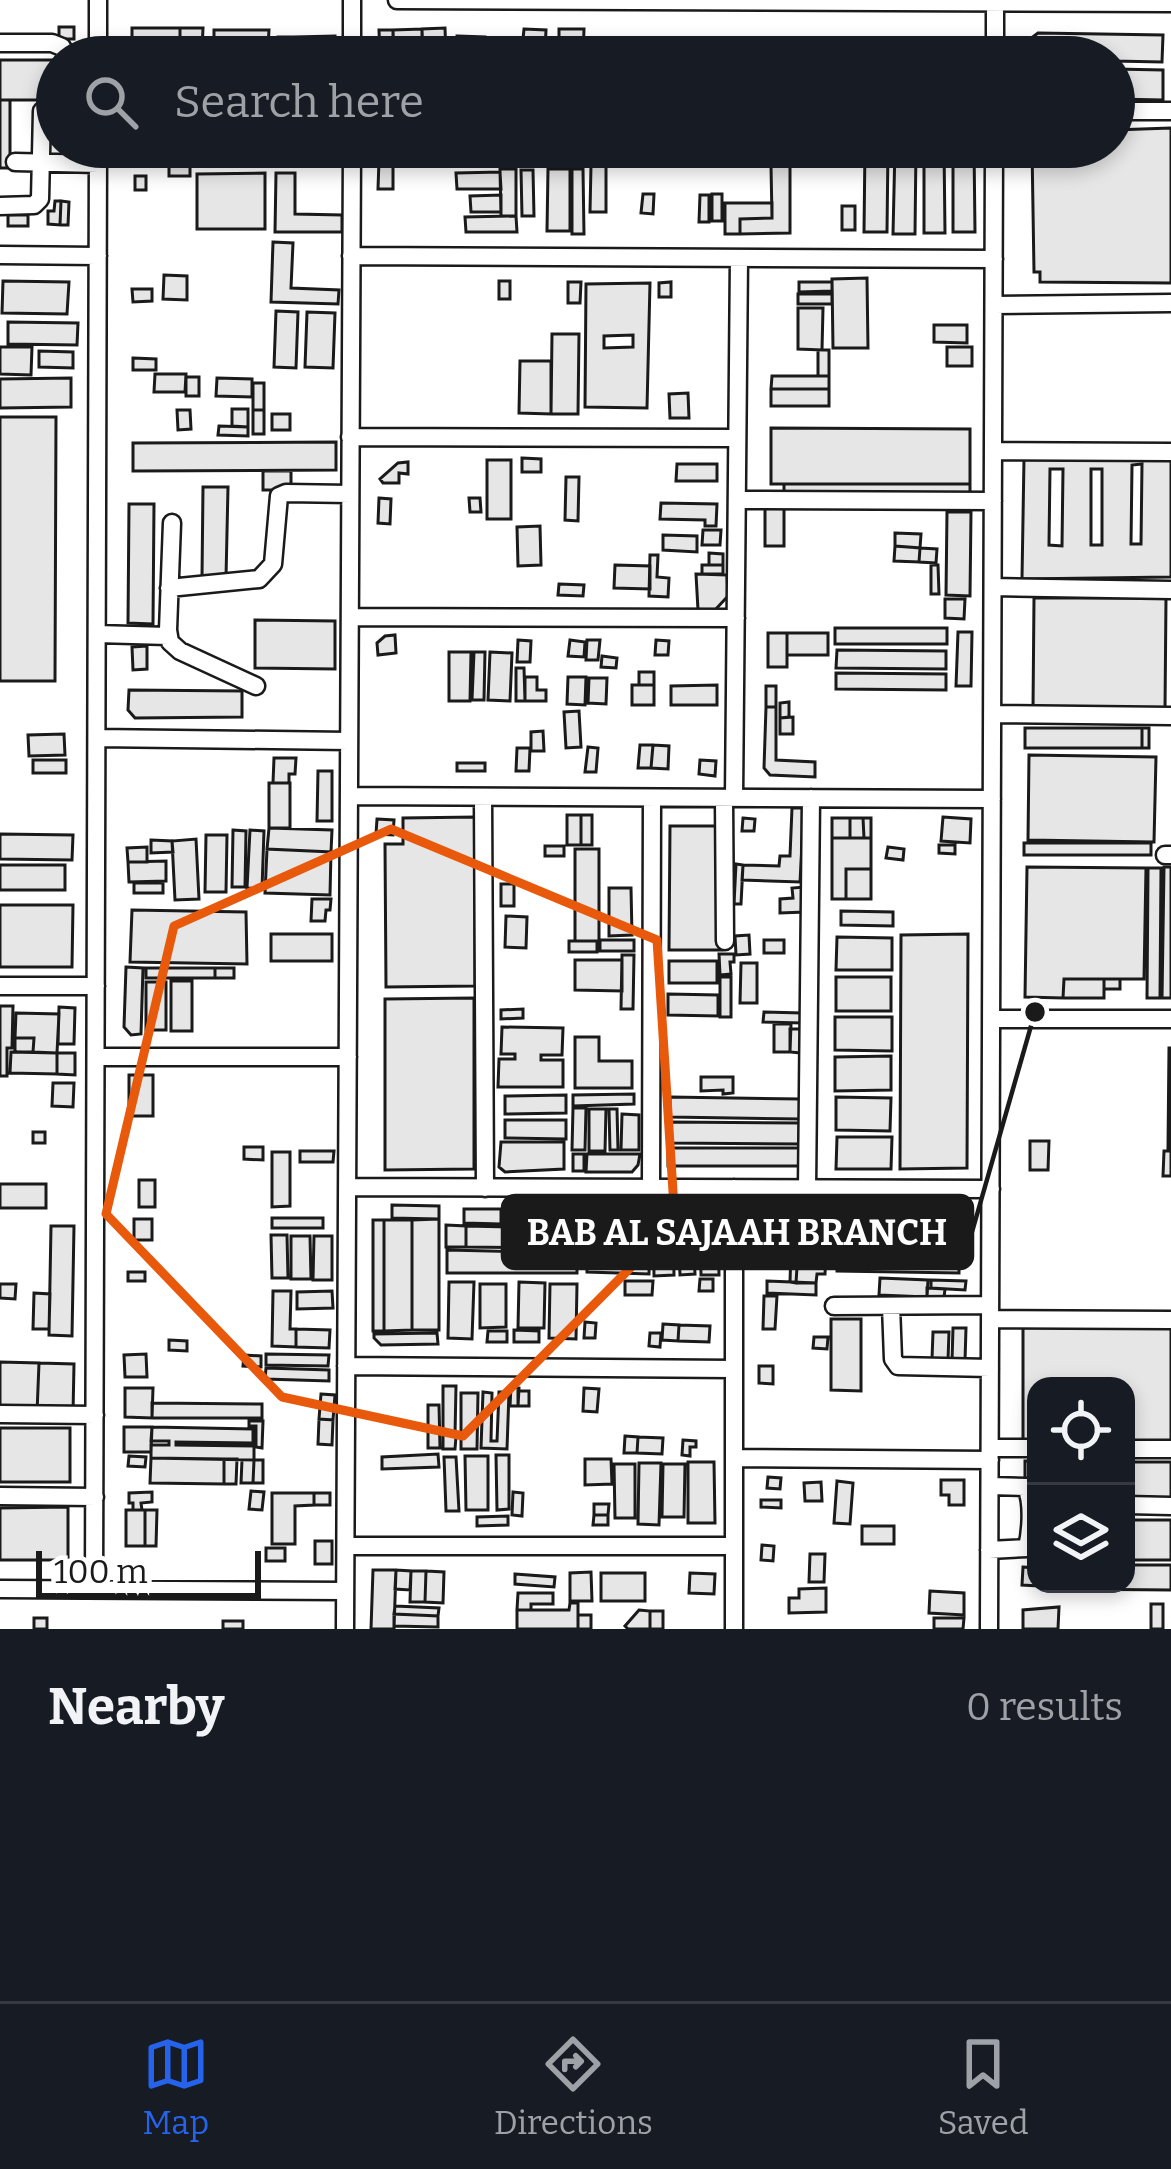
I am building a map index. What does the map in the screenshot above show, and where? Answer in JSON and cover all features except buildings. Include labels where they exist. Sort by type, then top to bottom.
[{"type":"street","points":[[98,0],[98,36]]},
{"type":"street","points":[[352,0],[352,36]]},
{"type":"street","points":[[397,0],[1171,3]]},
{"type":"street","points":[[995,3],[995,36]]},
{"type":"street","points":[[0,44],[36,43]]},
{"type":"street","points":[[1135,111],[1171,111]]},
{"type":"street","points":[[15,162],[36,163]]},
{"type":"street","points":[[0,206],[39,202],[41,168]]},
{"type":"street","points":[[94,1589],[98,168]]},
{"type":"street","points":[[345,1629],[352,168]]},
{"type":"street","points":[[989,1629],[994,168]]},
{"type":"street","points":[[0,255],[98,256]]},
{"type":"street","points":[[351,256],[994,260]]},
{"type":"street","points":[[725,941],[736,618],[739,258]]},
{"type":"street","points":[[994,305],[1171,303]]},
{"type":"street","points":[[350,437],[737,438]]},
{"type":"street","points":[[993,451],[1171,452]]},
{"type":"street","points":[[169,588],[259,579],[273,564],[279,496],[350,494]]},
{"type":"street","points":[[737,500],[993,501]]},
{"type":"street","points":[[172,524],[170,642],[256,686]]},
{"type":"street","points":[[993,587],[1171,590]]},
{"type":"street","points":[[350,617],[736,618]]},
{"type":"street","points":[[97,634],[168,636]]},
{"type":"street","points":[[992,714],[1171,716]]},
{"type":"street","points":[[97,738],[349,741]]},
{"type":"street","points":[[349,796],[992,800]]},
{"type":"street","points":[[483,797],[485,1188]]},
{"type":"street","points":[[651,1188],[652,798]]},
{"type":"street","points":[[807,1189],[811,798]]},
{"type":"street","points":[[0,986],[96,986]]},
{"type":"street","points":[[991,1019],[1171,1019]]},
{"type":"street","points":[[96,1057],[348,1057]]},
{"type":"street","points":[[347,1187],[991,1189]]},
{"type":"street","points":[[734,1189],[734,1629]]},
{"type":"street","points":[[833,1306],[1171,1320]]},
{"type":"street","points":[[891,1306],[893,1359],[898,1366],[990,1368]]},
{"type":"street","points":[[346,1366],[734,1369]]},
{"type":"street","points":[[0,1414],[95,1415]]},
{"type":"street","points":[[734,1458],[990,1454],[1027,1449]]},
{"type":"street","points":[[1135,1449],[1171,1449]]},
{"type":"street","points":[[989,1486],[1027,1487]]},
{"type":"street","points":[[0,1496],[95,1497]]},
{"type":"street","points":[[1135,1505],[1171,1506]]},
{"type":"street","points":[[346,1546],[734,1546]]},
{"type":"street","points":[[989,1550],[1027,1548]]},
{"type":"street","points":[[0,1589],[346,1591]]},
{"type":"highlighted area","points":[[391,829],[657,940],[675,1223],[463,1436],[282,1397],[106,1214],[174,926]]},
{"type":"place","name":"BAB AL SAJAAH BRANCH","points":[[1035,1012]]}]
